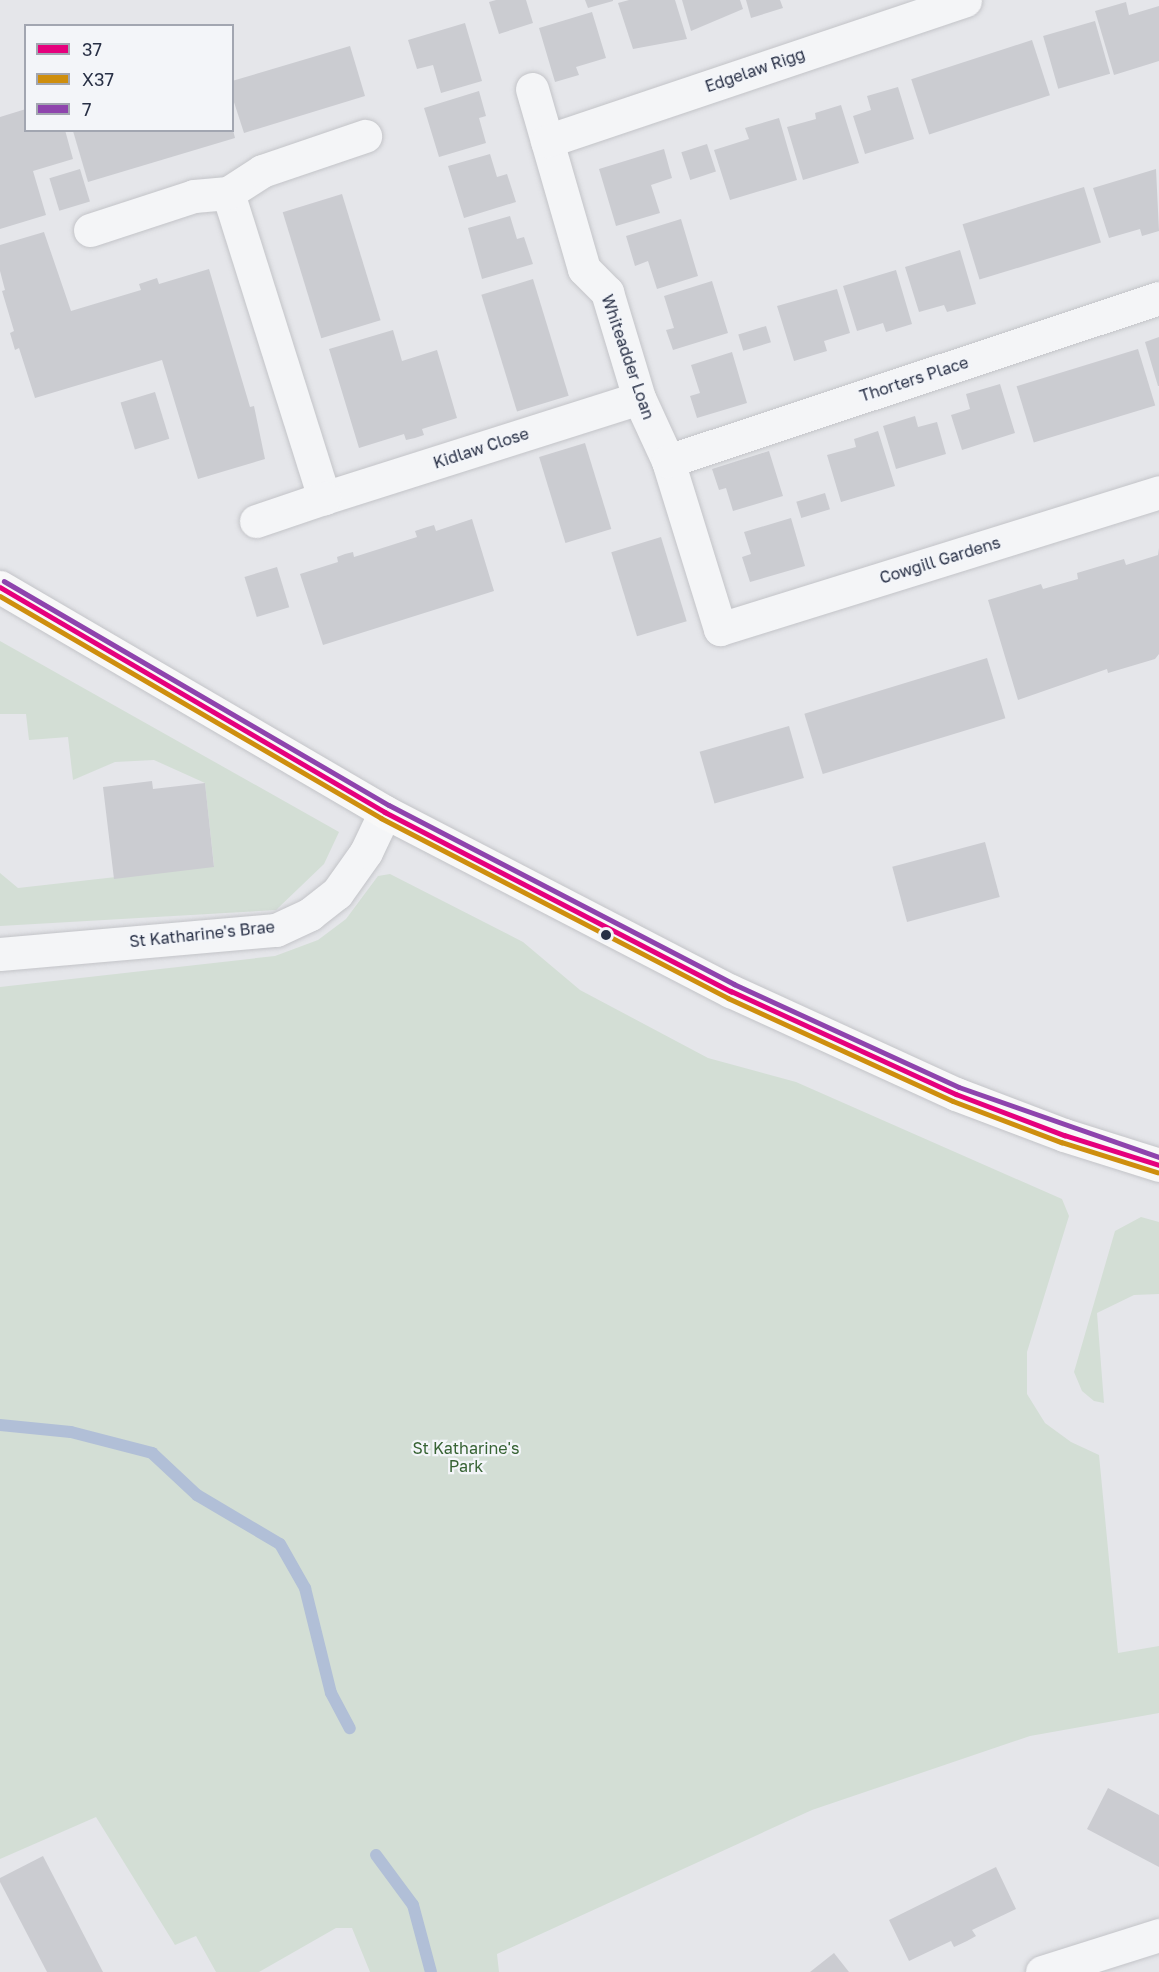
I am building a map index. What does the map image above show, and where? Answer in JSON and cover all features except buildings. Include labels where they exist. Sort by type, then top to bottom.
[{"type":"main road","points":[[0,587],[385,812],[731,991],[857,1050],[1064,1135],[1159,1165]]},
{"type":"street","name":"Edgelaw Rigg","points":[[547,141],[965,0]]},
{"type":"street","name":"Whiteadder Loan","points":[[532,89],[584,269],[607,292],[639,398],[668,461],[720,629]]},
{"type":"street","points":[[90,230],[194,196],[228,193],[262,171],[365,136]]},
{"type":"street","points":[[228,193],[324,498]]},
{"type":"street","name":"Thorters Place","points":[[668,461],[1159,298]]},
{"type":"street","name":"Kidlaw Close","points":[[256,521],[639,398]]},
{"type":"street","name":"Cowgill Gardens","points":[[720,629],[1159,492]]},
{"type":"street","name":"St Katharine's Brae","points":[[0,954],[276,930],[310,914],[337,893],[366,852],[385,812]]},
{"type":"street","points":[[1042,1972],[1159,1935]]},
{"type":"green space","points":[[0,641],[339,832],[324,864],[276,910],[0,926],[0,873],[18,888],[214,866],[205,783],[154,760],[115,762],[73,780],[68,737],[29,740],[26,714],[0,714]]},
{"type":"green space","name":"St Katharine's Park","points":[[390,874],[523,942],[580,990],[708,1058],[796,1082],[1062,1199],[1069,1216],[1027,1352],[1027,1394],[1045,1423],[1071,1442],[1099,1455],[1118,1653],[1159,1646],[1159,1713],[1030,1736],[812,1810],[497,1954],[499,1972],[370,1972],[352,1928],[336,1928],[259,1972],[216,1972],[196,1936],[175,1945],[96,1817],[0,1859],[0,987],[275,956],[318,940],[346,919],[378,876]]},
{"type":"green space","points":[[1141,1217],[1159,1222],[1159,1294],[1134,1295],[1097,1313],[1104,1403],[1094,1401],[1082,1391],[1074,1372],[1115,1231]]},
{"type":"waterway","points":[[0,1425],[71,1432],[152,1453],[197,1495],[280,1544],[305,1588],[331,1693],[350,1728]]},
{"type":"waterway","points":[[376,1855],[413,1905],[431,1972]]},
{"type":"transit line","name":"7","points":[[4,581],[389,805],[734,984],[959,1087],[1159,1157]]},
{"type":"transit line","name":"37","points":[[0,587],[385,812],[731,991],[956,1094],[1064,1135],[1159,1165]]},
{"type":"transit line","name":"X37","points":[[0,596],[381,818],[728,998],[953,1101],[1061,1142],[1157,1172]]}]
